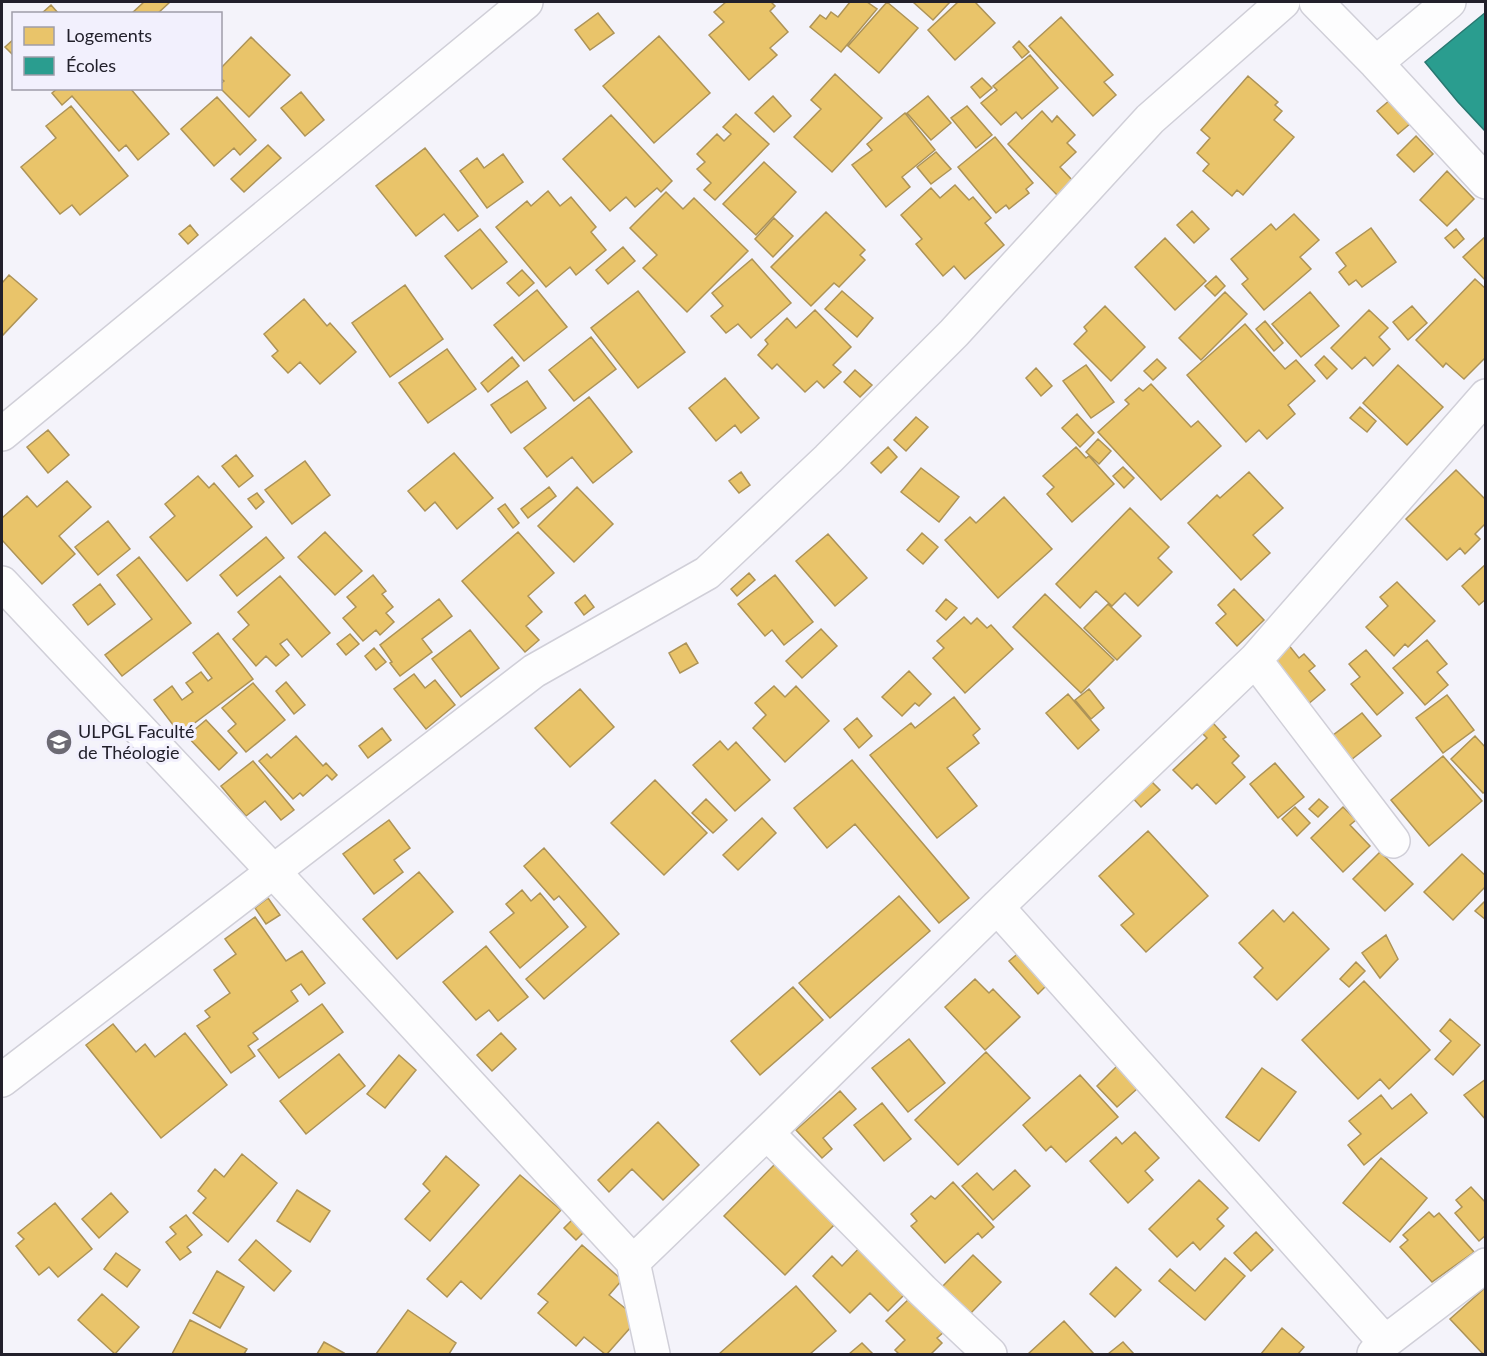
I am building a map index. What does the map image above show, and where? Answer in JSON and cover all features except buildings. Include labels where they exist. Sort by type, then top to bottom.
[{"type":"street","points":[[2,434],[526,2]]},
{"type":"street","points":[[2,1080],[534,671],[707,573],[828,459],[954,333],[1150,119],[1283,2]]},
{"type":"street","points":[[1316,2],[1376,63],[1485,182]]},
{"type":"street","points":[[1376,63],[1449,2]]},
{"type":"street","points":[[633,1262],[997,907],[1255,660],[1485,396]]},
{"type":"street","points":[[2,583],[273,871],[633,1262],[652,1354]]},
{"type":"street","points":[[1255,660],[1393,841]]},
{"type":"street","points":[[997,907],[1380,1348],[1485,1265]]},
{"type":"street","points":[[766,1133],[922,1290],[990,1354]]},
{"type":"place","name":"ULPGL Faculté de Théologie","points":[[59,742]]}]
